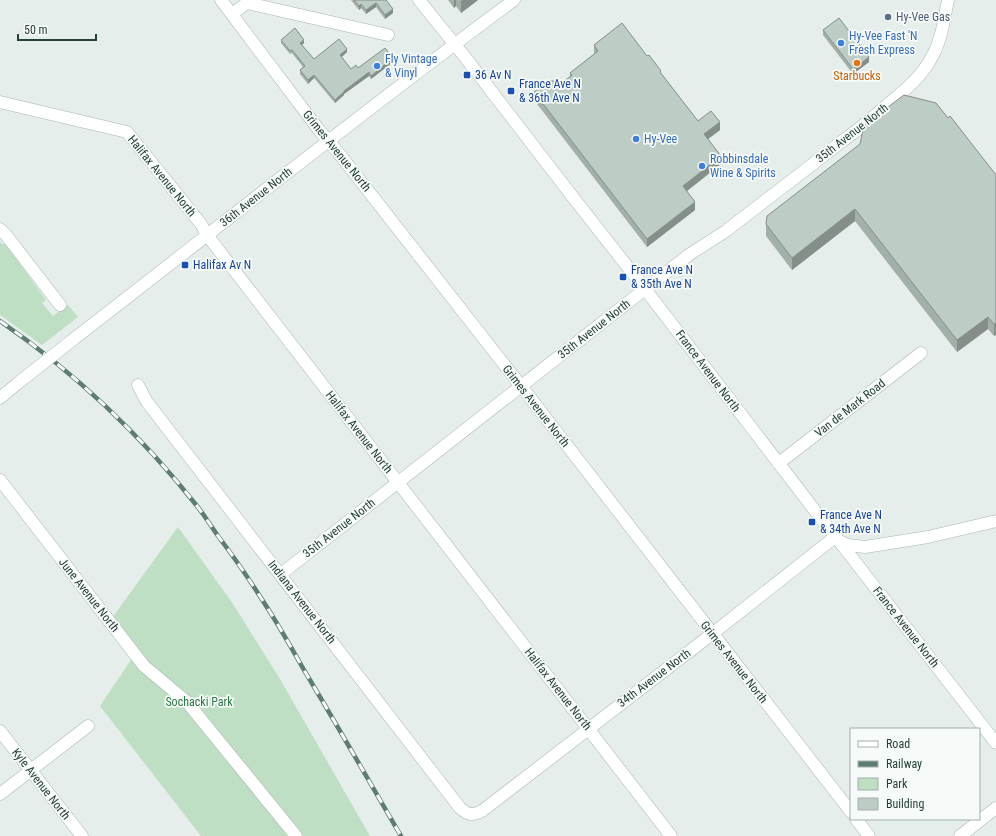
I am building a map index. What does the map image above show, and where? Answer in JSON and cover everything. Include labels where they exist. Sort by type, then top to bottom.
[{"type":"street","name":"Grimes Avenue North","points":[[221,0],[319,130],[521,386],[850,811]]},
{"type":"street","name":"France Avenue North","points":[[419,0],[645,289],[996,743]]},
{"type":"street","name":"36th Avenue North","points":[[0,398],[328,140],[514,0]]},
{"type":"street","name":"35th Avenue North","points":[[280,574],[690,254],[746,216],[906,90],[927,66],[939,43],[948,0]]},
{"type":"street","points":[[232,14],[247,3],[388,35]]},
{"type":"street","name":"Halifax Avenue North","points":[[0,102],[127,132],[201,224],[207,235],[672,836]]},
{"type":"street","points":[[0,229],[60,305]]},
{"type":"street","name":"Van de Mark Road","points":[[779,463],[921,353]]},
{"type":"street","name":"Indiana Avenue North","points":[[138,385],[147,402],[460,808],[470,814]]},
{"type":"street","name":"June Avenue North","points":[[0,480],[144,666],[187,702],[296,836]]},
{"type":"street","points":[[837,539],[848,545],[865,548],[928,537],[996,521]]},
{"type":"street","name":"34th Avenue North","points":[[470,814],[476,814],[482,811],[837,539]]},
{"type":"street","points":[[0,794],[88,726]]},
{"type":"street","name":"Kyle Avenue North","points":[[0,731],[82,836]]},
{"type":"street","points":[[960,836],[996,808]]},
{"type":"street","points":[[857,820],[869,836]]},
{"type":"green space","points":[[0,241],[2,244],[7,244],[13,249],[12,253],[46,300],[42,303],[53,316],[68,305],[78,317],[42,345],[0,315]]},
{"type":"green space","name":"Sochacki Park","points":[[178,527],[233,604],[280,679],[370,836],[201,836],[100,706],[133,657],[112,618]]},
{"type":"building","points":[[354,0],[386,0],[393,9],[385,15],[376,3],[366,10],[361,4],[359,6]]},
{"type":"building","points":[[839,18],[869,57],[853,69],[823,30]]},
{"type":"building","name":"Hy-Vee","points":[[622,23],[647,56],[649,55],[661,71],[660,72],[698,121],[711,111],[720,122],[704,134],[721,156],[683,186],[695,202],[647,239],[534,92],[549,81],[554,81],[558,86],[572,75],[570,73],[598,51],[594,45]]},
{"type":"building","points":[[295,28],[304,40],[300,43],[314,59],[339,39],[347,49],[340,55],[351,69],[356,65],[358,68],[385,48],[393,58],[371,76],[369,72],[344,91],[335,100],[314,75],[308,80],[300,70],[305,66],[292,50],[290,51],[281,40]]},
{"type":"building","points":[[904,95],[936,103],[948,118],[950,116],[996,175],[996,323],[994,324],[988,317],[957,340],[855,209],[792,258],[766,224],[767,216],[860,144],[864,125]]},
{"type":"railway","points":[[0,321],[54,361],[105,406],[153,454],[197,506],[274,618],[401,836]]},
{"type":"place","name":"Hy-Vee Gas","points":[[888,17]]},
{"type":"place","name":"Hy-Vee Fast 'N Fresh Express","points":[[841,43]]},
{"type":"place","name":"Starbucks","points":[[857,63]]},
{"type":"place","name":"Fly Vintage & Vinyl","points":[[377,66]]},
{"type":"place","name":"36 Av N","points":[[467,75]]},
{"type":"place","name":"France Ave N & 36th Ave N","points":[[511,91]]},
{"type":"place","name":"Hy-Vee","points":[[636,139]]},
{"type":"place","name":"Robbinsdale Wine & Spirits","points":[[702,166]]},
{"type":"place","name":"Halifax Av N","points":[[185,265]]},
{"type":"place","name":"France Ave N & 35th Ave N","points":[[623,277]]},
{"type":"place","name":"France Ave N & 34th Ave N","points":[[812,522]]}]
